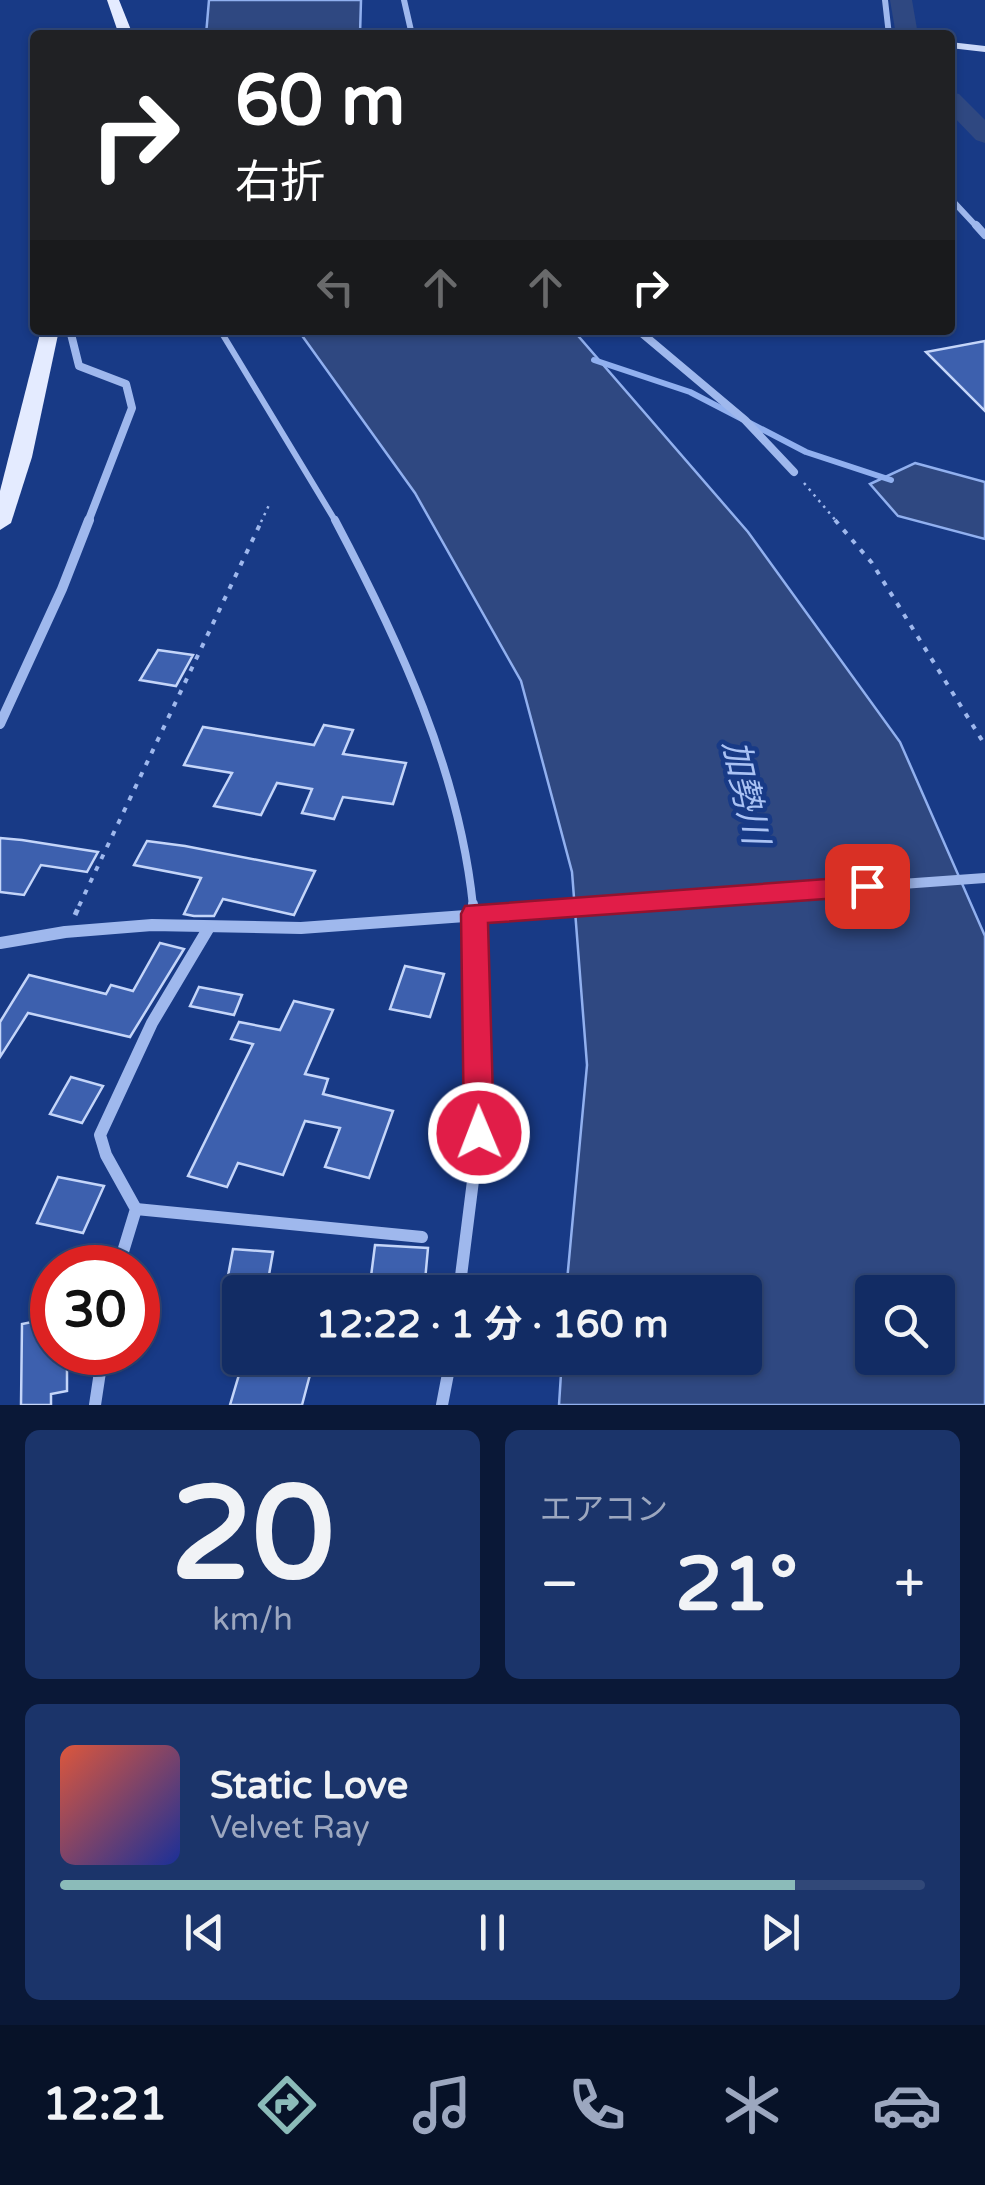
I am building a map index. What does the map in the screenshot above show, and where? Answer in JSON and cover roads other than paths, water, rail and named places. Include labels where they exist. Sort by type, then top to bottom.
[{"type":"main road","points":[[113,0],[124,30]]},
{"type":"main road","points":[[0,523],[22,457],[49,335]]},
{"type":"street","points":[[404,0],[411,30]]},
{"type":"street","points":[[885,0],[888,30]]},
{"type":"street","points":[[955,46],[985,50]]},
{"type":"street","points":[[955,203],[985,235]]},
{"type":"street","points":[[0,724],[62,590],[132,408],[126,384],[79,366],[71,335]]},
{"type":"street","points":[[644,335],[756,430],[794,472]]},
{"type":"street","points":[[0,942],[152,924],[208,930],[301,928],[985,878]]},
{"type":"street","points":[[462,1275],[479,1133],[474,914]]},
{"type":"street","points":[[125,1245],[136,1209],[106,1155],[100,1135],[152,1023],[208,930]]},
{"type":"street","points":[[136,1209],[422,1237]]},
{"type":"street","points":[[95,1405],[100,1375]]},
{"type":"street","points":[[442,1405],[447,1375]]},
{"type":"lane","points":[[223,335],[348,536],[419,691],[463,833],[474,914]]},
{"type":"water","points":[[209,0],[361,0],[360,30],[206,30]]},
{"type":"water","name":"加勢川","points":[[302,335],[577,335],[748,532],[900,742],[985,936],[985,1405],[559,1405],[561,1375],[762,1375],[762,1275],[568,1275],[587,1065],[572,872],[521,681],[415,493]]},
{"type":"water","points":[[915,463],[985,482],[985,539],[898,516],[870,484]]},
{"type":"waterway","points":[[901,0],[906,30]]},
{"type":"waterway","points":[[955,104],[985,135]]},
{"type":"waterway","points":[[594,360],[690,392],[806,452],[891,480]]}]
